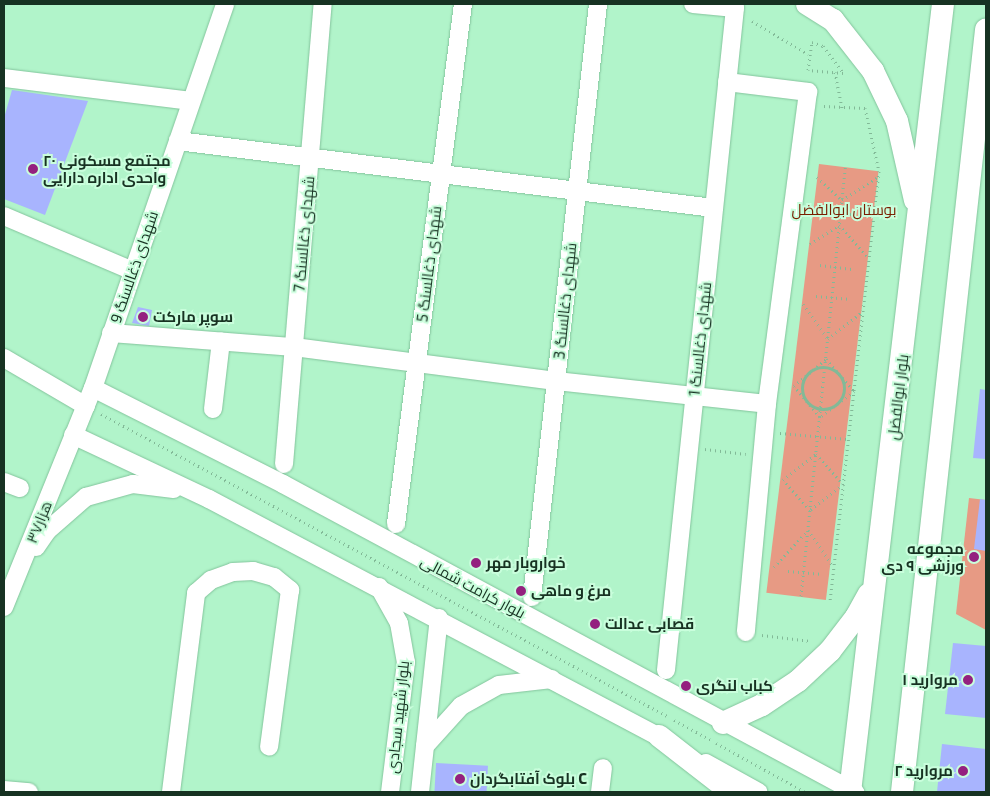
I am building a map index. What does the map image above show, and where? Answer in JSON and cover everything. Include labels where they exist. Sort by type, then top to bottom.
[{"type":"main road","points":[[807,4],[833,20],[873,71],[897,122],[919,218]]},
{"type":"main road","name":"بلوار ابوالفضل","points":[[852,792],[943,4]]},
{"type":"main road","points":[[902,792],[986,30]]},
{"type":"main road","points":[[723,722],[762,704],[798,681],[836,644],[856,618],[877,580]]},
{"type":"main road","points":[[659,736],[730,792]]},
{"type":"street","name":"شهدای ذغالسنگ 9","points":[[86,406],[225,4]]},
{"type":"street","name":"شهدای ذغالسنگ 7","points":[[284,464],[324,4]]},
{"type":"street","name":"شهدای ذغالسنگ 5","points":[[396,524],[463,4]]},
{"type":"street","name":"شهدای ذغالسنگ 3","points":[[532,597],[598,4]]},
{"type":"street","points":[[693,4],[735,8]]},
{"type":"street","name":"شهدای ذغالسنگ 1","points":[[666,670],[735,8]]},
{"type":"street","points":[[4,78],[191,101]]},
{"type":"street","points":[[727,82],[808,92],[767,404],[746,632]]},
{"type":"street","points":[[178,142],[714,208]]},
{"type":"street","points":[[4,216],[133,271]]},
{"type":"street","points":[[112,333],[294,347],[556,381],[694,394],[767,404]]},
{"type":"street","points":[[213,408],[221,341]]},
{"type":"street","points":[[4,358],[86,406]]},
{"type":"street","name":"بلوار کرامت شمالی","points":[[93,388],[291,489],[852,792]]},
{"type":"street","name":"هزار۳۷","points":[[4,608],[86,406]]},
{"type":"street","points":[[73,436],[209,499],[439,618],[659,736],[758,792]]},
{"type":"street","points":[[20,570],[47,530],[86,497],[133,484],[171,488],[209,499]]},
{"type":"street","points":[[171,792],[196,593],[211,580],[233,572],[252,571],[274,577],[290,590],[269,747]]},
{"type":"street","name":"بلوار شهید سجادی","points":[[379,587],[399,623],[406,662],[390,792]]},
{"type":"street","name":"بلوار شهید سجادی","points":[[420,792],[439,618]]},
{"type":"street","points":[[406,662],[434,664]]},
{"type":"street","points":[[425,746],[461,706],[499,685],[552,679]]},
{"type":"street","points":[[600,792],[602,768]]},
{"type":"street","points":[[4,790],[30,792]]},
{"type":"path","points":[[735,8],[761,28],[808,54]]},
{"type":"path","points":[[812,42],[823,46],[843,73],[808,70],[808,54],[812,42]]},
{"type":"path","points":[[835,72],[842,109]]},
{"type":"path","points":[[808,92],[819,105],[842,109],[865,108],[878,177],[830,600]]},
{"type":"path","points":[[801,596],[845,167]]},
{"type":"path","points":[[818,177],[842,200]]},
{"type":"path","points":[[842,200],[878,177]]},
{"type":"path","points":[[820,211],[874,216]]},
{"type":"path","points":[[840,225],[869,257]]},
{"type":"path","points":[[810,244],[840,225]]},
{"type":"path","points":[[820,265],[854,269]]},
{"type":"path","points":[[816,296],[851,299]]},
{"type":"path","points":[[803,304],[828,339]]},
{"type":"path","points":[[828,339],[863,312]]},
{"type":"path","points":[[826,359],[854,391]]},
{"type":"path","points":[[794,386],[826,359]]},
{"type":"path","points":[[825,368],[839,375],[844,390],[836,404],[820,409],[807,402],[803,387],[810,372],[825,368]]},
{"type":"path","points":[[794,386],[803,387]]},
{"type":"path","points":[[794,386],[820,417]]},
{"type":"path","points":[[844,390],[854,391]]},
{"type":"path","points":[[820,417],[854,391]]},
{"type":"path","points":[[86,406],[805,792]]},
{"type":"path","points":[[765,432],[848,439]]},
{"type":"path","points":[[689,447],[762,457]]},
{"type":"path","points":[[816,454],[843,484]]},
{"type":"path","points":[[810,510],[783,480],[816,454]]},
{"type":"path","points":[[810,510],[843,484]]},
{"type":"path","points":[[808,530],[834,567]]},
{"type":"path","points":[[774,566],[808,530]]},
{"type":"path","points":[[788,571],[820,574]]},
{"type":"path","points":[[746,632],[836,644]]},
{"type":"green space","name":"بوستان ابوالفضل","points":[[819,164],[879,171],[826,600],[766,593]]},
{"type":"green space","name":"مجموعه ورزشی ۹ دی","points":[[969,498],[986,500],[986,630],[956,614]]},
{"type":"building","name":"مجتمع مسکونی ۲۰ واحدی اداره دارایی","points":[[12,90],[88,101],[45,215],[4,199],[4,118]]},
{"type":"building","name":"سوپر مارکت","points":[[138,307],[152,310],[149,326],[132,323]]},
{"type":"building","points":[[980,389],[986,390],[986,459],[973,458]]},
{"type":"building","points":[[980,499],[986,500],[986,551],[974,549]]},
{"type":"building","name":"مروارید ۱","points":[[953,643],[986,646],[986,718],[945,714]]},
{"type":"building","name":"مروارید ۲","points":[[942,744],[986,749],[986,792],[937,792]]},
{"type":"building","name":"بلوک آفتابگردان C","points":[[436,763],[488,766],[487,792],[434,792]]},
{"type":"place","name":"مجتمع مسکونی ۲۰ واحدی اداره دارایی","points":[[33,169]]},
{"type":"place","name":"سوپر مارکت","points":[[143,317]]},
{"type":"place","name":"مجموعه ورزشی ۹ دی","points":[[974,557]]},
{"type":"place","name":"خواروبار مهر","points":[[476,563]]},
{"type":"place","name":"مرغ و ماهی","points":[[521,591]]},
{"type":"place","name":"قصابی عدالت","points":[[595,624]]},
{"type":"place","name":"مروارید ۱","points":[[968,680]]},
{"type":"place","name":"کباب لنگری","points":[[686,686]]},
{"type":"place","name":"مروارید ۲","points":[[963,771]]},
{"type":"place","name":"بلوک آفتابگردان C","points":[[460,779]]}]
